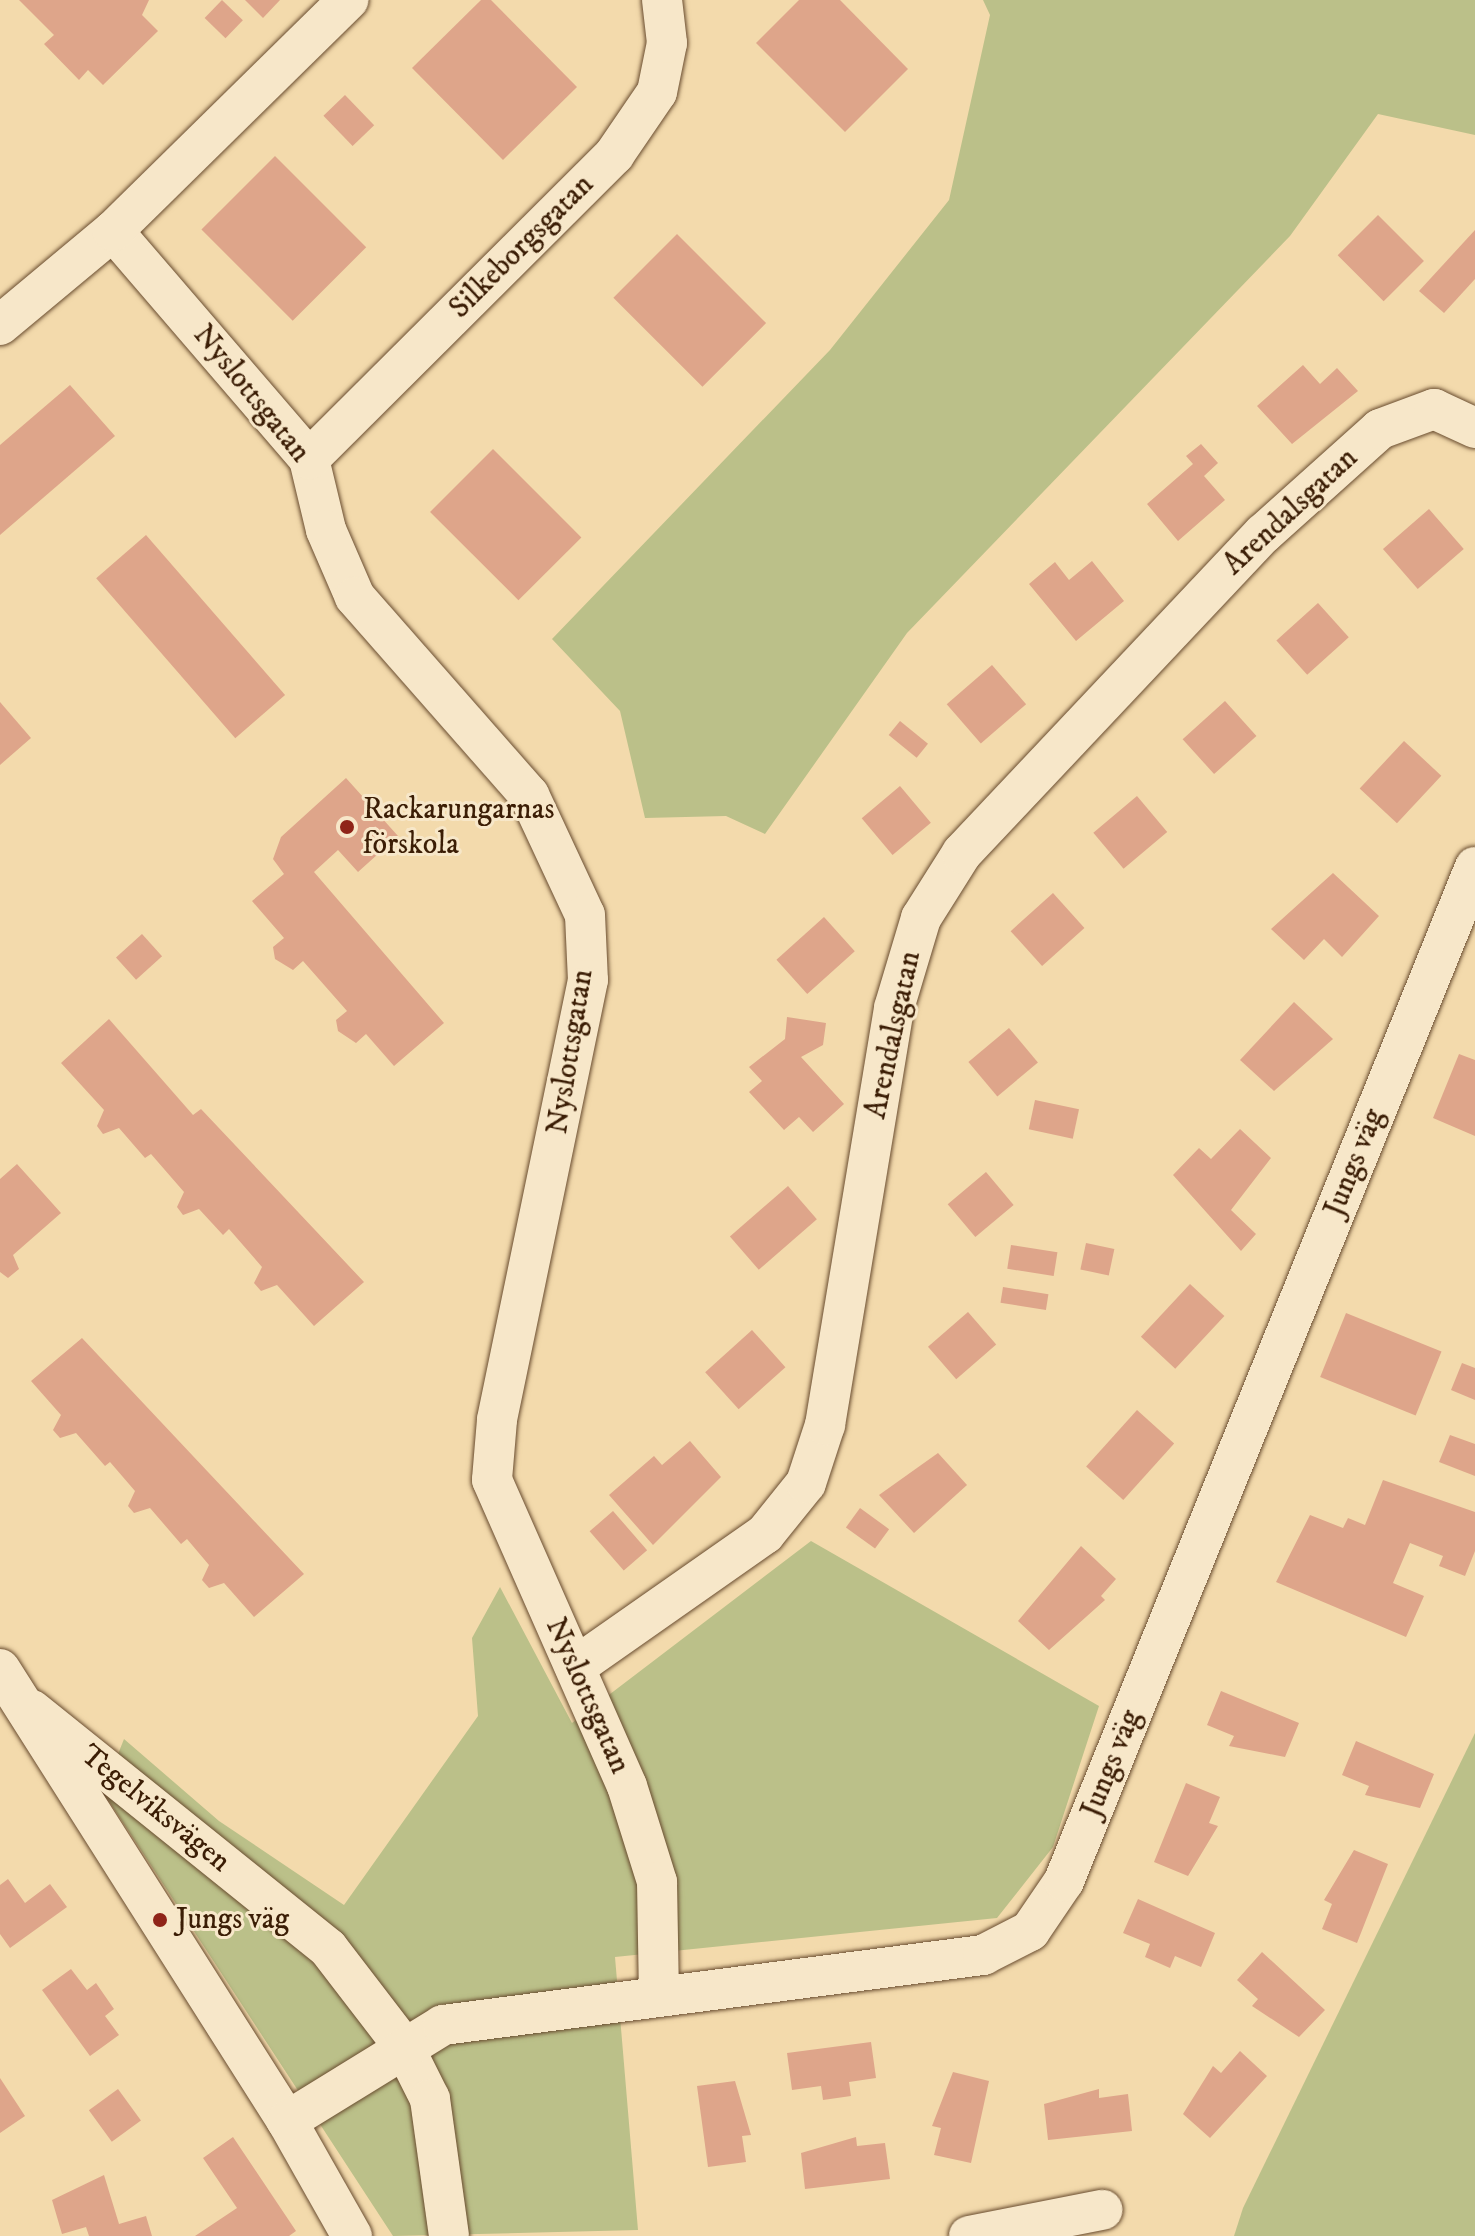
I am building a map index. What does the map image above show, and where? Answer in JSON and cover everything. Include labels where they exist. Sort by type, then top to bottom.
[{"type":"street","points":[[0,325],[113,231],[348,0]]},
{"type":"street","name":"Silkeborgsgatan","points":[[309,459],[614,155],[657,92],[667,43],[662,0]]},
{"type":"street","name":"Nyslottsgatan","points":[[113,231],[309,459],[326,530],[355,597],[529,795],[585,915],[588,980],[497,1420],[492,1480],[627,1786],[657,1882],[659,1993]]},
{"type":"street","name":"Arendalsgatan","points":[[575,1667],[765,1534],[806,1483],[825,1425],[894,1008],[921,918],[962,853],[1263,534],[1380,429],[1434,409],[1475,428]]},
{"type":"street","name":"Jungs väg","points":[[287,2121],[443,2025],[491,2015],[659,1993],[983,1955],[1030,1931],[1064,1881],[1475,867]]},
{"type":"street","name":"Tegelviksvägen","points":[[0,1669],[32,1710],[287,2121],[352,2236]]},
{"type":"street","name":"Tegelviksvägen","points":[[32,1710],[328,1948],[404,2047],[430,2099],[449,2236]]},
{"type":"street","points":[[969,2236],[1102,2210]]},
{"type":"green space","points":[[983,0],[1475,0],[1475,135],[1378,114],[1290,236],[907,633],[765,834],[726,816],[645,818],[620,711],[552,639],[830,350],[949,200],[990,15]]},
{"type":"green space","points":[[811,1541],[1099,1706],[1053,1847],[997,1918],[615,1957],[638,2230],[393,2236],[103,1792],[124,1739],[219,1821],[344,1905],[478,1716],[472,1638],[500,1587],[572,1723]]},
{"type":"green space","points":[[1475,1733],[1475,2236],[1234,2236],[1243,2208]]},
{"type":"building","points":[[19,0],[149,0],[142,15],[158,31],[103,85],[88,70],[79,80],[44,44],[54,35]]},
{"type":"building","points":[[222,0],[243,20],[225,38],[205,18]]},
{"type":"building","points":[[245,0],[280,0],[263,18]]},
{"type":"building","points":[[481,0],[491,0],[577,87],[503,160],[412,68]]},
{"type":"building","points":[[799,0],[840,0],[908,69],[845,132],[756,43]]},
{"type":"building","points":[[345,95],[374,125],[353,146],[323,116]]},
{"type":"building","points":[[275,156],[366,247],[293,321],[201,230]]},
{"type":"building","points":[[1378,215],[1424,261],[1384,301],[1338,255]]},
{"type":"building","points":[[1475,230],[1475,279],[1444,313],[1419,291]]},
{"type":"building","points":[[677,234],[766,323],[702,387],[613,298]]},
{"type":"building","points":[[1303,365],[1320,384],[1337,368],[1358,391],[1292,444],[1257,406]]},
{"type":"building","points":[[70,385],[115,436],[0,535],[0,445]]},
{"type":"building","points":[[1201,444],[1218,463],[1204,476],[1225,500],[1178,541],[1147,504],[1193,464],[1186,456]]},
{"type":"building","points":[[493,449],[581,537],[518,600],[430,512]]},
{"type":"building","points":[[1429,509],[1464,549],[1418,589],[1383,549]]},
{"type":"building","points":[[146,535],[285,695],[235,738],[96,578]]},
{"type":"building","points":[[1092,561],[1124,601],[1076,641],[1029,584],[1055,562],[1069,580]]},
{"type":"building","points":[[1318,603],[1349,637],[1307,675],[1276,640]]},
{"type":"building","points":[[992,665],[1026,704],[981,744],[947,704]]},
{"type":"building","points":[[1225,701],[1256,736],[1214,774],[1183,739]]},
{"type":"building","points":[[0,702],[31,738],[0,765]]},
{"type":"building","points":[[900,721],[928,744],[917,758],[889,735]]},
{"type":"building","points":[[1404,741],[1441,776],[1397,823],[1360,789]]},
{"type":"building","points":[[346,778],[398,836],[358,872],[338,850],[314,872],[444,1023],[394,1066],[366,1034],[356,1043],[338,1031],[336,1020],[347,1011],[303,961],[293,970],[275,959],[273,947],[284,938],[252,901],[284,874],[273,859],[281,837]]},
{"type":"building","points":[[900,786],[931,823],[893,855],[862,818]]},
{"type":"building","points":[[1137,796],[1167,832],[1124,869],[1093,833]]},
{"type":"building","points":[[1333,873],[1379,916],[1342,957],[1324,939],[1304,960],[1271,929]]},
{"type":"building","points":[[1053,893],[1084,928],[1042,966],[1011,931]]},
{"type":"building","points":[[824,917],[855,951],[807,994],[776,960]]},
{"type":"building","points":[[142,934],[162,956],[136,980],[116,957]]},
{"type":"building","points":[[1294,1002],[1333,1039],[1274,1091],[1240,1060]]},
{"type":"building","points":[[787,1017],[826,1023],[823,1045],[801,1057],[844,1104],[813,1132],[799,1117],[784,1130],[749,1092],[762,1081],[749,1067],[785,1039]]},
{"type":"building","points":[[109,1019],[193,1115],[201,1109],[364,1282],[314,1326],[277,1285],[261,1291],[254,1283],[262,1267],[229,1229],[223,1235],[199,1209],[183,1215],[177,1207],[184,1192],[151,1154],[145,1158],[119,1128],[103,1134],[97,1126],[104,1110],[61,1063]]},
{"type":"building","points":[[1009,1028],[1038,1062],[997,1097],[968,1062]]},
{"type":"building","points":[[1459,1054],[1475,1060],[1475,1136],[1433,1118]]},
{"type":"building","points":[[1035,1100],[1079,1109],[1073,1139],[1029,1129]]},
{"type":"building","points":[[1240,1129],[1271,1158],[1231,1210],[1256,1234],[1241,1251],[1173,1175],[1199,1148],[1211,1159]]},
{"type":"building","points":[[17,1164],[61,1213],[13,1255],[19,1269],[8,1278],[0,1272],[0,1179]]},
{"type":"building","points":[[986,1172],[1014,1205],[975,1237],[948,1204]]},
{"type":"building","points":[[788,1186],[817,1219],[759,1270],[730,1237]]},
{"type":"building","points":[[1086,1243],[1114,1249],[1109,1275],[1080,1269]]},
{"type":"building","points":[[1011,1245],[1057,1252],[1054,1276],[1007,1269]]},
{"type":"building","points":[[1190,1284],[1224,1316],[1175,1369],[1141,1337]]},
{"type":"building","points":[[1003,1287],[1048,1294],[1046,1310],[1000,1303]]},
{"type":"building","points":[[968,1312],[996,1344],[956,1379],[928,1347]]},
{"type":"building","points":[[1346,1313],[1441,1352],[1416,1416],[1320,1377]]},
{"type":"building","points":[[752,1330],[785,1367],[739,1409],[705,1372]]},
{"type":"building","points":[[82,1338],[304,1574],[254,1617],[224,1583],[209,1588],[202,1580],[209,1565],[187,1539],[181,1544],[150,1508],[134,1513],[128,1506],[135,1491],[110,1462],[105,1466],[76,1433],[60,1438],[53,1430],[61,1415],[31,1381]]},
{"type":"building","points":[[1462,1363],[1475,1368],[1475,1400],[1451,1390]]},
{"type":"building","points":[[1137,1410],[1174,1443],[1123,1500],[1086,1466]]},
{"type":"building","points":[[1450,1435],[1475,1444],[1475,1476],[1439,1462]]},
{"type":"building","points":[[690,1441],[721,1477],[653,1545],[609,1495],[654,1456],[662,1465]]},
{"type":"building","points":[[938,1453],[967,1485],[914,1533],[879,1495]]},
{"type":"building","points":[[1383,1480],[1475,1512],[1475,1551],[1465,1576],[1439,1566],[1443,1556],[1410,1543],[1393,1583],[1424,1596],[1406,1637],[1276,1582],[1310,1515],[1343,1528],[1348,1518],[1365,1525]]},
{"type":"building","points":[[860,1508],[889,1529],[875,1549],[846,1527]]},
{"type":"building","points":[[613,1511],[647,1550],[624,1571],[590,1531]]},
{"type":"building","points":[[1081,1546],[1116,1579],[1101,1596],[1105,1600],[1049,1650],[1018,1621]]},
{"type":"building","points":[[1221,1691],[1299,1723],[1285,1757],[1229,1746],[1234,1736],[1207,1725]]},
{"type":"building","points":[[1356,1741],[1434,1774],[1420,1808],[1365,1795],[1369,1786],[1342,1775]]},
{"type":"building","points":[[1186,1783],[1220,1797],[1209,1823],[1218,1826],[1188,1876],[1154,1862]]},
{"type":"building","points":[[1354,1850],[1388,1864],[1357,1943],[1322,1929],[1332,1904],[1324,1900]]},
{"type":"building","points":[[8,1879],[25,1903],[50,1884],[67,1907],[10,1948],[0,1934],[0,1885]]},
{"type":"building","points":[[1138,1899],[1215,1933],[1201,1967],[1175,1956],[1170,1968],[1145,1957],[1150,1944],[1123,1933]]},
{"type":"building","points":[[1262,1952],[1325,2010],[1299,2037],[1252,2006],[1258,1999],[1237,1980]]},
{"type":"building","points":[[71,1969],[87,1990],[96,1983],[114,2009],[105,2016],[119,2035],[90,2056],[42,1990]]},
{"type":"building","points":[[871,2042],[876,2078],[849,2082],[851,2096],[823,2100],[821,2086],[792,2090],[787,2053]]},
{"type":"building","points":[[1240,2051],[1267,2076],[1210,2138],[1183,2114],[1213,2066],[1221,2073]]},
{"type":"building","points":[[953,2072],[989,2081],[971,2163],[934,2155],[941,2128],[932,2126]]},
{"type":"building","points":[[0,2078],[25,2116],[0,2133]]},
{"type":"building","points":[[735,2081],[751,2135],[742,2136],[746,2162],[708,2167],[697,2086]]},
{"type":"building","points":[[118,2089],[141,2121],[112,2142],[89,2110]]},
{"type":"building","points":[[1099,2089],[1099,2098],[1128,2094],[1132,2131],[1048,2140],[1044,2104]]},
{"type":"building","points":[[233,2137],[296,2231],[289,2236],[195,2236],[237,2208],[203,2158]]},
{"type":"building","points":[[856,2137],[857,2146],[885,2143],[890,2179],[805,2189],[801,2153]]},
{"type":"building","points":[[104,2175],[119,2224],[146,2216],[152,2236],[89,2236],[86,2227],[62,2234],[52,2200]]},
{"type":"place","name":"Rackarungarnas förskola","points":[[347,827]]},
{"type":"place","name":"Jungs väg","points":[[160,1920]]}]
